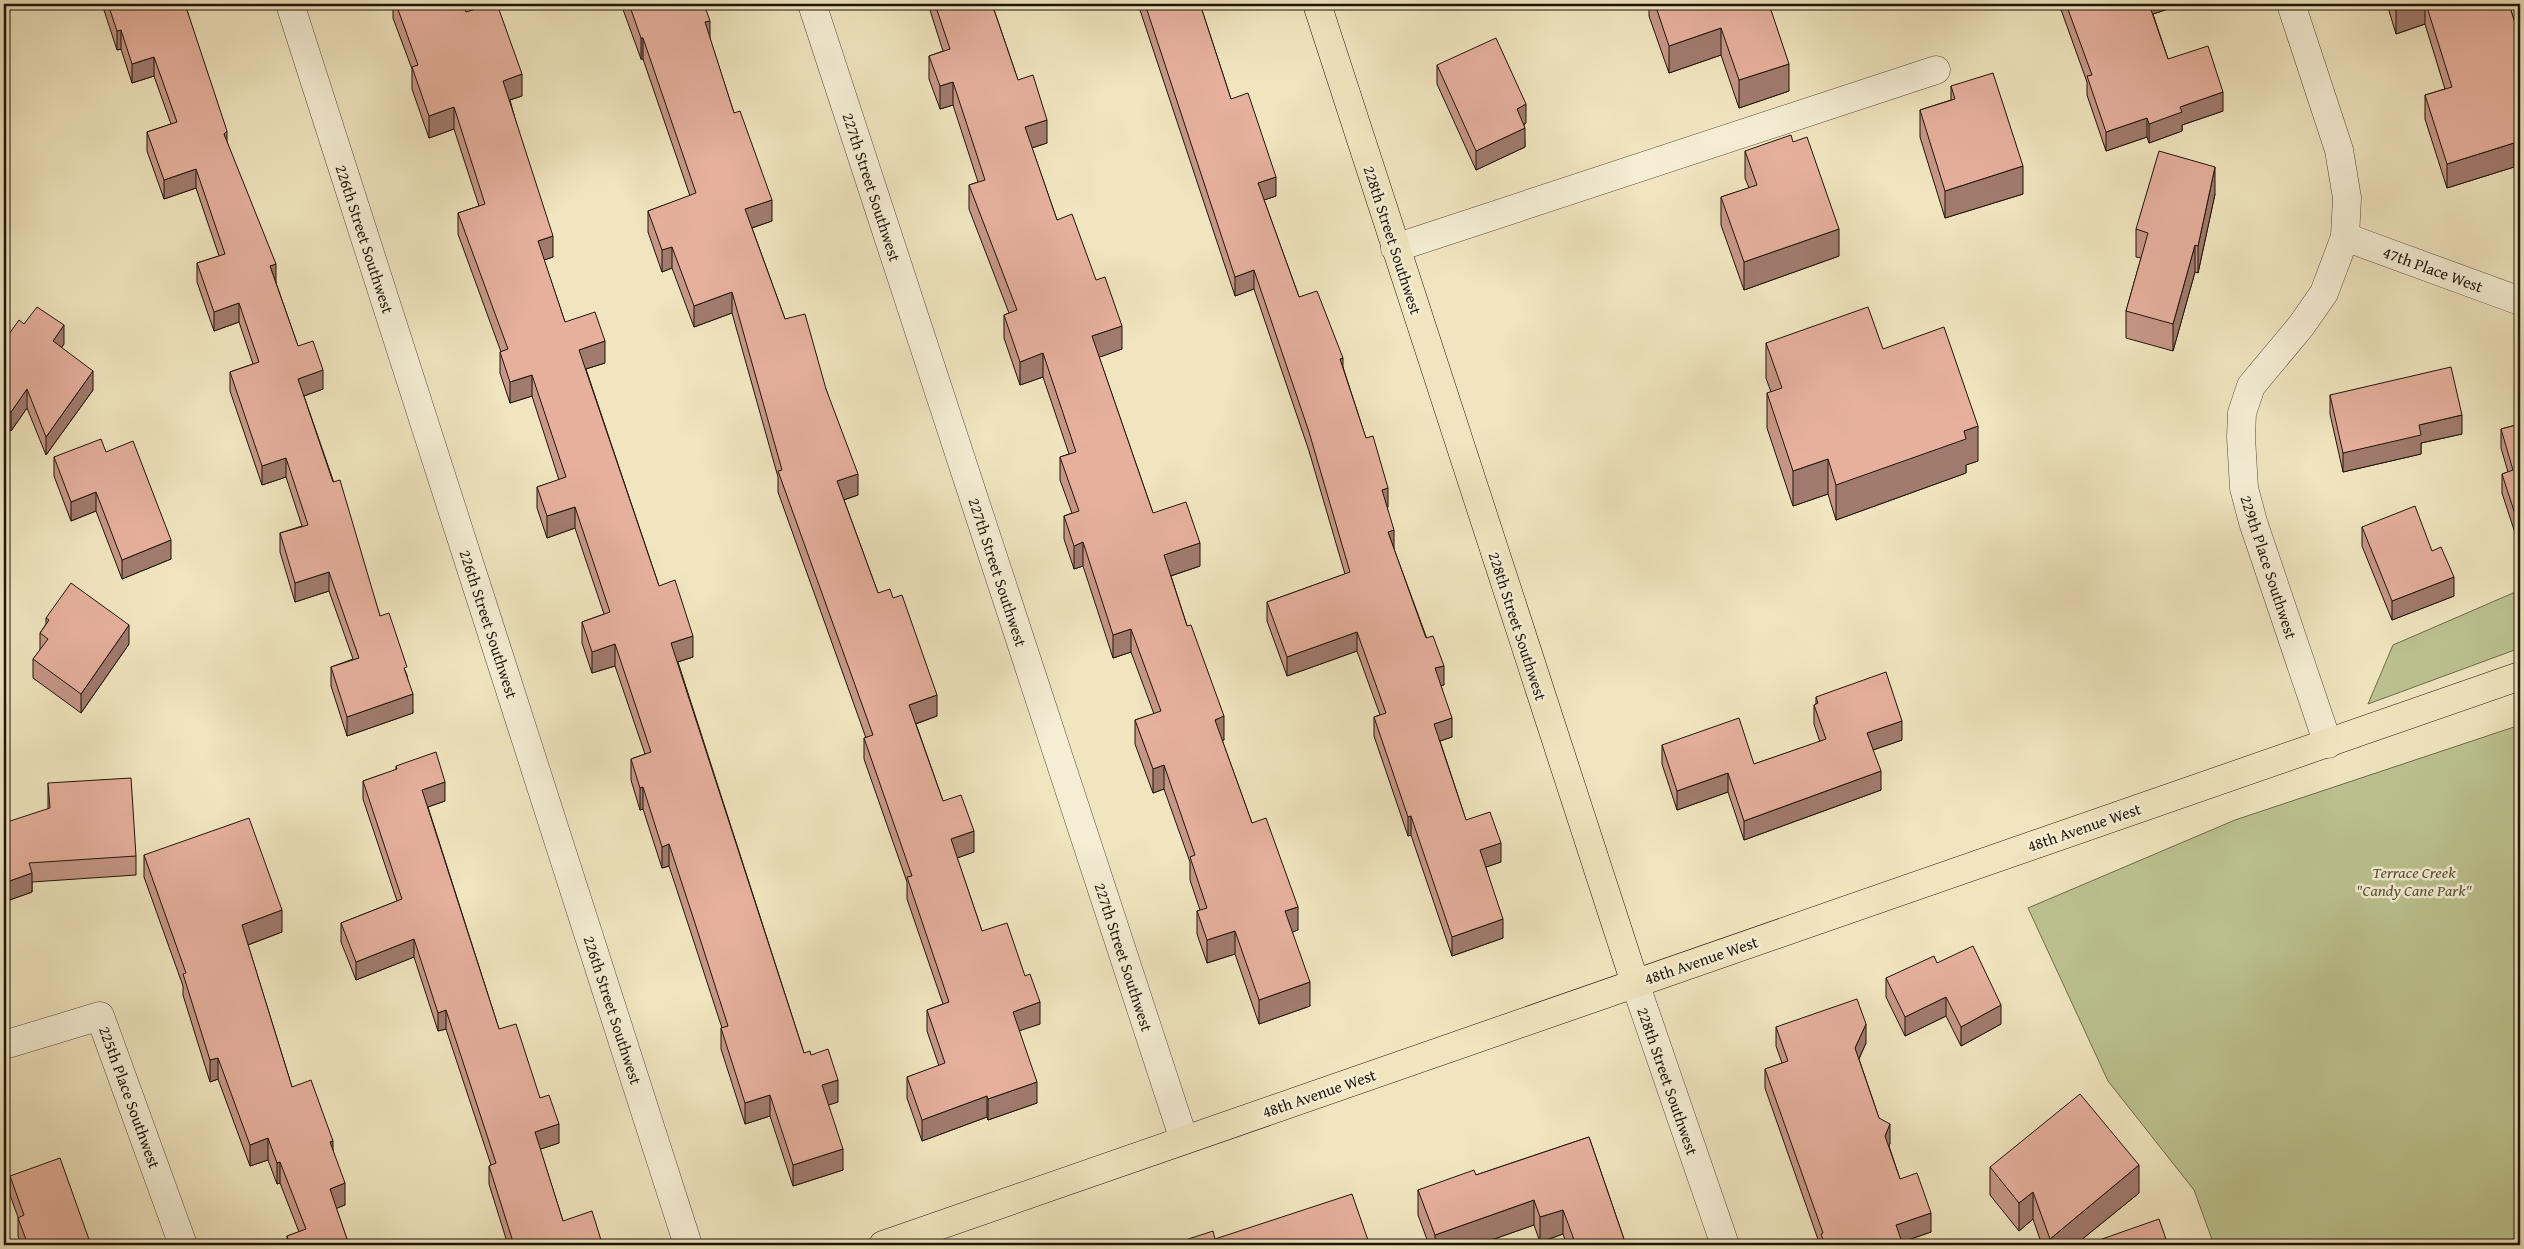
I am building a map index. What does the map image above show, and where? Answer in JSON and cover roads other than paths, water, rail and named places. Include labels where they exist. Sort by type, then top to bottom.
[{"type":"main road","name":"228th Street Southwest","points":[[1317,4],[1635,983]]},
{"type":"main road","name":"48th Avenue West","points":[[883,1245],[2520,676]]},
{"type":"street","name":"226th Street Southwest","points":[[290,4],[688,1245]]},
{"type":"street","name":"227th Street Southwest","points":[[812,4],[1184,1140]]},
{"type":"street","name":"229th Place Southwest","points":[[2291,4],[2339,150],[2347,198],[2345,237],[2324,293],[2300,326],[2250,386],[2242,412],[2241,429],[2244,488],[2253,522],[2328,744]]},
{"type":"street","points":[[1395,248],[1936,70]]},
{"type":"street","name":"47th Place West","points":[[2345,237],[2520,301]]},
{"type":"street","name":"228th Street Southwest","points":[[1635,983],[1725,1245]]},
{"type":"street","name":"225th Place Southwest","points":[[4,1045],[100,1016],[183,1245]]},
{"type":"park label","name":"Terrace Creek \"Candy Cane Park\"","points":[[2414,881]]}]
